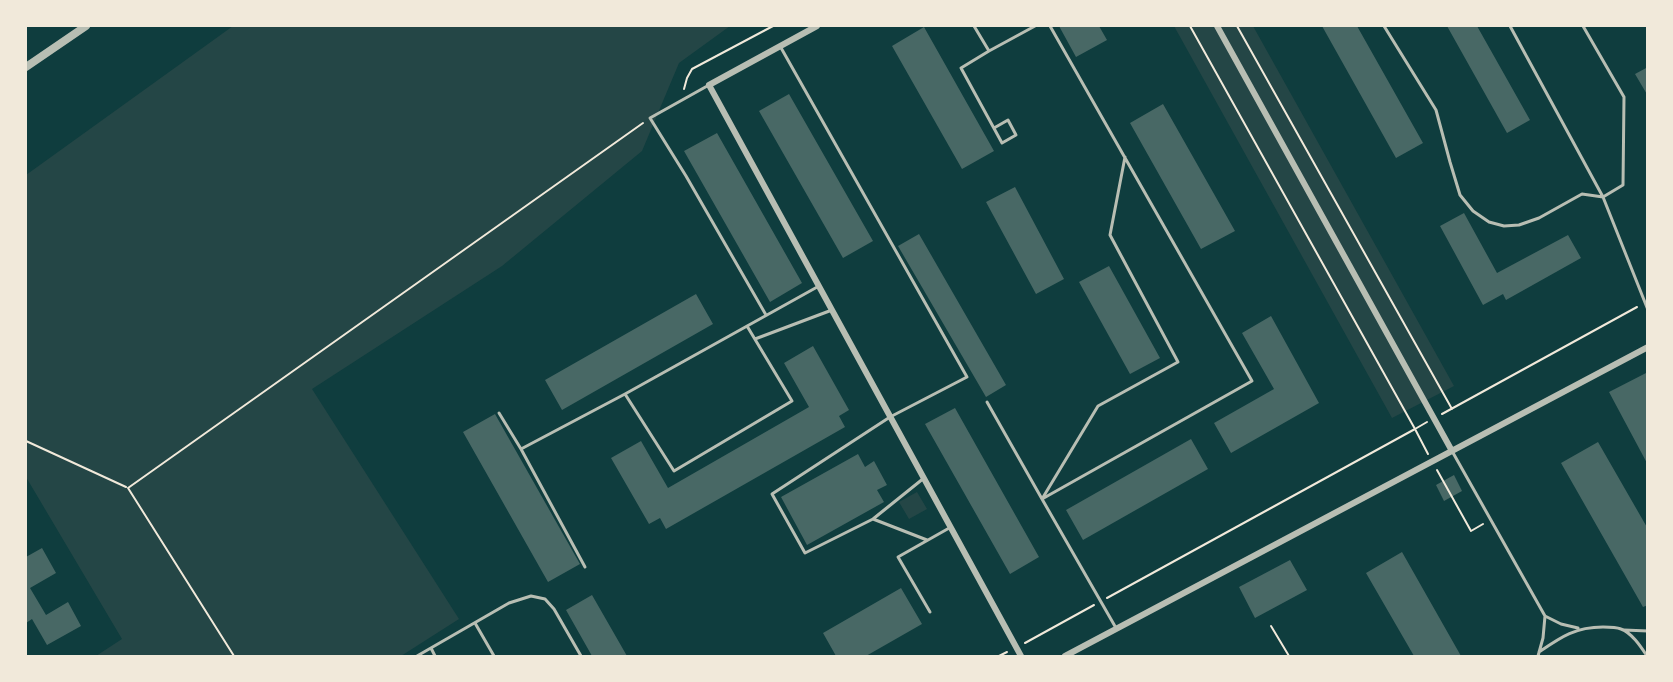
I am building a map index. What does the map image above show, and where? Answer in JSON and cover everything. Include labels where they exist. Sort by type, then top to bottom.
[{"type":"street","points":[[26,67],[86,26]]},
{"type":"street","points":[[817,26],[709,85],[1021,657]]},
{"type":"street","points":[[1216,26],[1452,451]]},
{"type":"street","points":[[1065,657],[1647,346]]},
{"type":"lane","points":[[974,26],[989,51]]},
{"type":"lane","points":[[994,128],[1008,120],[1016,135],[1002,143],[961,68],[1035,26]]},
{"type":"lane","points":[[1042,499],[1252,381],[1050,26]]},
{"type":"lane","points":[[1384,26],[1436,110],[1460,195],[1473,211],[1489,222],[1504,226],[1519,225],[1539,218],[1582,194],[1603,197],[1623,185],[1624,97],[1583,26]]},
{"type":"lane","points":[[1510,26],[1603,197],[1647,310]]},
{"type":"lane","points":[[780,46],[967,377],[890,417],[772,494],[805,554],[873,519],[924,478]]},
{"type":"lane","points":[[709,85],[650,118],[767,315]]},
{"type":"lane","points":[[1042,499],[1098,406],[1178,362],[1110,235],[1125,157]]},
{"type":"lane","points":[[521,449],[819,286]]},
{"type":"lane","points":[[754,339],[832,310]]},
{"type":"lane","points":[[625,394],[674,471],[792,401],[747,326]]},
{"type":"lane","points":[[987,402],[1117,629]]},
{"type":"lane","points":[[499,413],[585,567]]},
{"type":"lane","points":[[1452,451],[1545,616],[1543,638],[1538,655]]},
{"type":"lane","points":[[873,519],[928,540]]},
{"type":"lane","points":[[930,612],[898,557],[951,527]]},
{"type":"lane","points":[[417,657],[508,603],[531,596],[545,599],[554,609],[581,657]]},
{"type":"lane","points":[[1545,616],[1579,629],[1606,627],[1647,631]]},
{"type":"lane","points":[[475,623],[494,657]]},
{"type":"lane","points":[[1538,655],[1561,638],[1579,629]]},
{"type":"lane","points":[[1623,630],[1635,640],[1647,657]]},
{"type":"lane","points":[[431,648],[435,657]]},
{"type":"path","points":[[682,100],[687,78],[692,69],[773,26]]},
{"type":"path","points":[[1237,26],[1452,409],[1644,303]]},
{"type":"path","points":[[128,488],[650,118]]},
{"type":"path","points":[[1414,429],[1471,531],[1491,520]]},
{"type":"path","points":[[26,441],[128,488],[234,657]]},
{"type":"path","points":[[1271,626],[1289,657]]},
{"type":"shaded area","points":[[233,26],[730,26],[679,63],[642,151],[502,266],[312,389],[459,619],[401,656],[96,656],[122,639],[26,477],[26,175]]},
{"type":"shaded area","points":[[1174,26],[1253,26],[1454,386],[1392,418]]},
{"type":"shaded area","points":[[917,492],[927,509],[909,519],[899,502]]},
{"type":"building","points":[[1059,26],[1099,26],[1107,40],[1076,57]]},
{"type":"building","points":[[1322,26],[1357,26],[1423,143],[1396,158]]},
{"type":"building","points":[[1447,26],[1477,26],[1530,120],[1507,133]]},
{"type":"building","points":[[924,27],[994,151],[962,169],[892,46]]},
{"type":"building","points":[[1648,67],[1648,96],[1635,74]]},
{"type":"building","points":[[789,94],[873,241],[843,258],[759,111]]},
{"type":"building","points":[[1163,104],[1235,231],[1201,249],[1130,123]]},
{"type":"building","points":[[717,133],[802,283],[770,302],[684,151]]},
{"type":"building","points":[[1015,187],[1064,279],[1036,294],[986,202]]},
{"type":"building","points":[[1464,213],[1497,273],[1568,235],[1581,258],[1506,300],[1503,294],[1483,305],[1440,226]]},
{"type":"building","points":[[919,234],[1006,385],[986,397],[898,246]]},
{"type":"building","points":[[1109,266],[1160,358],[1130,374],[1079,282]]},
{"type":"building","points":[[696,294],[713,324],[562,410],[545,380]]},
{"type":"building","points":[[1271,316],[1319,403],[1231,453],[1214,423],[1274,389],[1242,333]]},
{"type":"building","points":[[813,346],[849,410],[839,416],[845,427],[666,529],[660,518],[649,524],[611,458],[641,441],[668,488],[809,407],[784,363]]},
{"type":"building","points":[[1648,372],[1648,465],[1609,392]]},
{"type":"building","points":[[955,408],[1039,557],[1010,574],[925,424]]},
{"type":"building","points":[[495,414],[580,564],[548,582],[463,432]]},
{"type":"building","points":[[1191,439],[1208,469],[1083,540],[1066,510]]},
{"type":"building","points":[[1598,442],[1648,529],[1648,605],[1643,607],[1561,463]]},
{"type":"building","points":[[858,454],[865,467],[874,461],[887,485],[877,490],[884,502],[807,545],[781,497]]},
{"type":"building","points":[[1454,475],[1462,491],[1444,501],[1436,485]]},
{"type":"building","points":[[42,548],[56,573],[30,588],[46,615],[68,602],[81,626],[47,645],[32,619],[26,623],[26,557]]},
{"type":"building","points":[[1402,552],[1461,656],[1414,656],[1366,573]]},
{"type":"building","points":[[1290,560],[1307,590],[1255,618],[1239,587]]},
{"type":"building","points":[[901,588],[922,624],[866,656],[836,656],[823,633]]},
{"type":"building","points":[[592,595],[627,656],[592,656],[566,610]]}]
